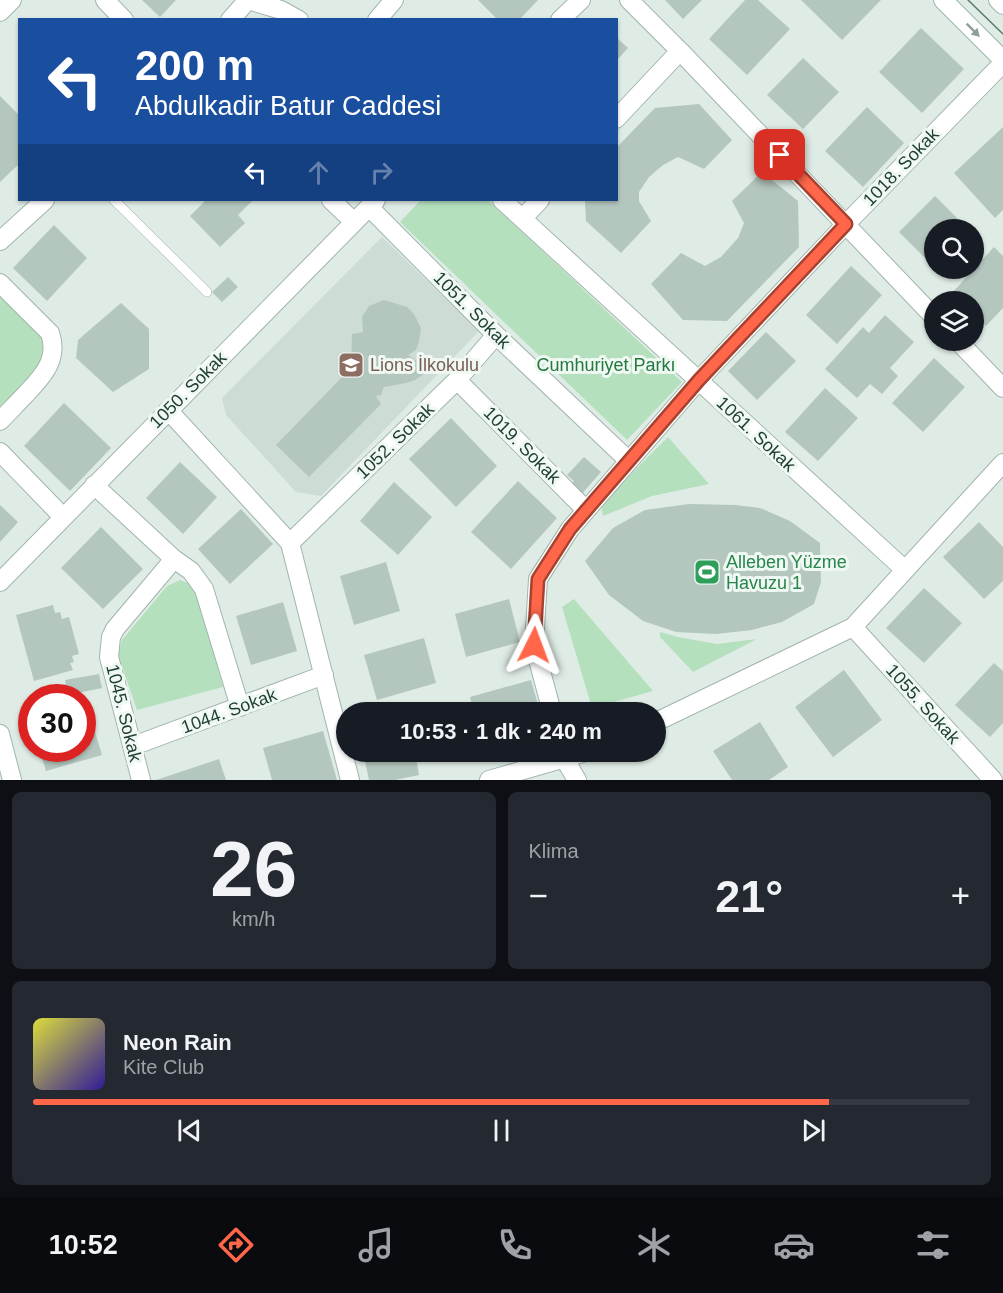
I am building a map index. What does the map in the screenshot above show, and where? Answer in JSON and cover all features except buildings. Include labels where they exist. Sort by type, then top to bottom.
[{"type":"street","points":[[0,12],[12,0]]},
{"type":"street","points":[[105,0],[122,18]]},
{"type":"street","points":[[232,18],[248,0],[281,10],[295,18]]},
{"type":"street","points":[[379,18],[394,0]]},
{"type":"street","points":[[562,18],[581,0]]},
{"type":"street","points":[[629,0],[924,306]]},
{"type":"street","points":[[943,0],[1003,61]]},
{"type":"street","points":[[998,0],[1003,5]]},
{"type":"street","points":[[618,117],[680,51]]},
{"type":"street","name":"1018. Sokak","points":[[549,702],[534,645],[538,579],[570,529],[699,380],[1003,61]]},
{"type":"street","points":[[0,241],[44,201]]},
{"type":"street","points":[[332,201],[354,222]]},
{"type":"street","name":"1061. Sokak","points":[[503,201],[905,570]]},
{"type":"street","points":[[523,218],[539,201]]},
{"type":"street","name":"1050. Sokak","points":[[0,582],[373,203]]},
{"type":"street","name":"1051. Sokak","points":[[373,203],[496,335],[628,461]]},
{"type":"street","points":[[0,283],[50,333],[54,344],[44,375],[0,421]]},
{"type":"street","name":"1052. Sokak","points":[[290,543],[457,380],[496,335]]},
{"type":"street","points":[[968,351],[1003,388]]},
{"type":"street","name":"1019. Sokak","points":[[457,380],[586,510]]},
{"type":"street","points":[[168,410],[290,543],[350,780]]},
{"type":"street","points":[[0,452],[63,517]]},
{"type":"street","points":[[666,717],[853,627],[1003,463]]},
{"type":"street","points":[[94,485],[174,559],[192,571],[204,589],[240,707]]},
{"type":"street","name":"1045. Sokak","points":[[141,780],[109,657],[111,637],[115,629],[174,559]]},
{"type":"street","name":"1055. Sokak","points":[[853,627],[993,780]]},
{"type":"street","name":"1044. Sokak","points":[[133,746],[324,675]]},
{"type":"street","points":[[0,734],[12,780]]},
{"type":"street","points":[[489,780],[543,762]]},
{"type":"street","points":[[568,762],[577,780]]},
{"type":"street","points":[[999,780],[1003,776]]},
{"type":"lane","points":[[115,201],[207,292]]},
{"type":"shaded area","name":"Lions İlkokulu","points":[[382,237],[479,331],[321,496],[296,492],[226,415],[222,398]]},
{"type":"green space","name":"Cumhuriyet Parkı","points":[[420,201],[489,201],[682,382],[627,440],[400,222]]},
{"type":"green space","points":[[0,297],[45,338],[39,368],[0,408]]},
{"type":"green space","points":[[668,437],[709,484],[652,496],[603,516],[601,504]]},
{"type":"green space","points":[[180,580],[190,584],[199,599],[223,687],[137,710],[118,655],[122,640],[167,586]]},
{"type":"green space","points":[[574,599],[653,691],[614,702],[590,702],[562,607]]},
{"type":"green space","points":[[660,632],[717,644],[757,639],[693,672],[660,637]]},
{"type":"tram line","points":[[968,0],[1003,34]]},
{"type":"place","name":"Lions İlkokulu","points":[[351,365]]},
{"type":"place","name":"Alleben Yüzme Havuzu 1","points":[[707,572]]},
{"type":"route","points":[[534,645],[538,579],[570,529],[699,380],[846,224],[780,155]]}]
